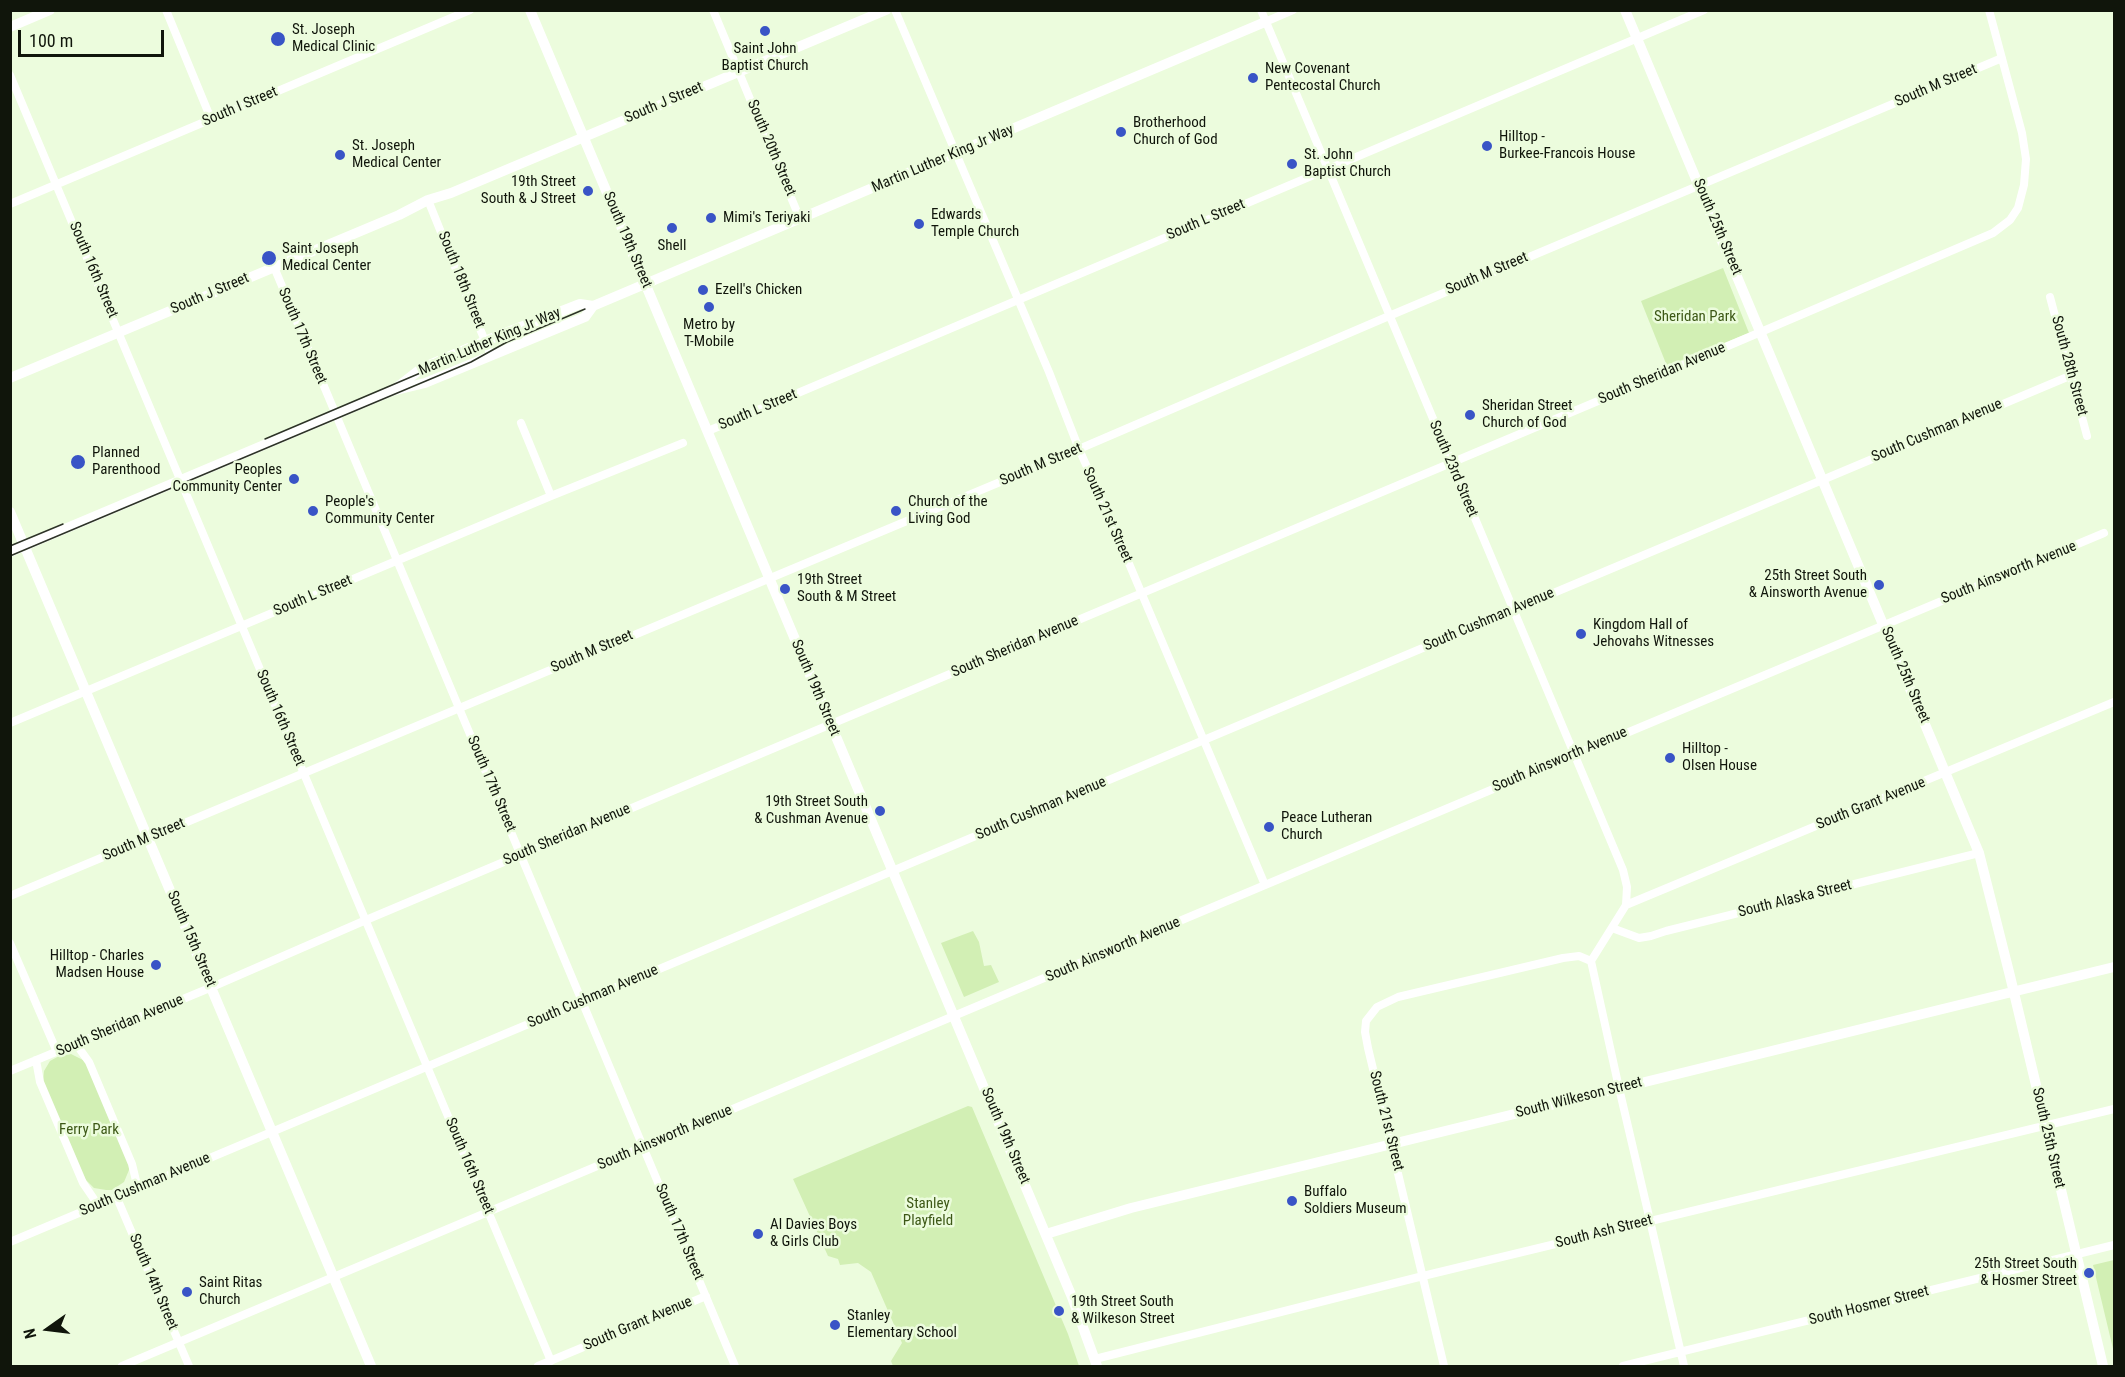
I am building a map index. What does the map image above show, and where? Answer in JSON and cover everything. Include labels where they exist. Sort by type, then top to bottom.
[{"type":"street","points":[[10,27],[50,10]]},
{"type":"street","points":[[166,10],[212,119]]},
{"type":"street","name":"South I Street","points":[[10,204],[470,10]]},
{"type":"street","name":"South 19th Street","points":[[530,10],[1077,1307],[1096,1363]]},
{"type":"street","name":"South 20th Street","points":[[713,10],[800,219]]},
{"type":"street","name":"South J Street","points":[[443,196],[886,10]]},
{"type":"street","name":"South 21st Street","points":[[895,10],[1265,885]]},
{"type":"street","name":"South 23rd Street","points":[[1261,10],[1623,870],[1627,887],[1626,905]]},
{"type":"street","name":"Martin Luther King Jr Way","points":[[10,552],[335,414],[392,391],[426,383],[585,317],[593,306],[1293,10]]},
{"type":"street","name":"South 25th Street","points":[[1625,10],[1979,853],[2103,1366]]},
{"type":"street","name":"South L Street","points":[[708,431],[1704,10]]},
{"type":"street","points":[[1989,10],[2002,58]]},
{"type":"street","name":"South M Street","points":[[10,896],[1079,449],[2002,58]]},
{"type":"street","name":"South Sheridan Avenue","points":[[10,1071],[1986,237],[2005,225],[2014,215],[2024,185],[2026,159],[2022,133],[2002,58]]},
{"type":"street","name":"South 16th Street","points":[[10,75],[551,1361]]},
{"type":"street","points":[[409,210],[430,205],[443,196]]},
{"type":"street","points":[[409,210],[428,200],[443,196]]},
{"type":"street","name":"South 18th Street","points":[[430,205],[491,356]]},
{"type":"street","name":"South J Street","points":[[10,378],[409,210]]},
{"type":"street","name":"South 17th Street","points":[[274,267],[735,1366]]},
{"type":"street","name":"South 28th Street","points":[[2050,297],[2087,436]]},
{"type":"street","name":"Martin Luther King Jr Way","points":[[392,391],[422,368],[485,341],[580,304],[593,306]]},
{"type":"street","name":"South Cushman Avenue","points":[[10,1242],[1204,742],[1513,609],[2072,375]]},
{"type":"street","points":[[521,423],[551,496]]},
{"type":"street","name":"South L Street","points":[[10,723],[683,443]]},
{"type":"street","name":"South 15th Street","points":[[10,512],[371,1366]]},
{"type":"street","name":"South Ainsworth Avenue","points":[[122,1366],[1574,754],[2104,534]]},
{"type":"street","name":"South Grant Avenue","points":[[1626,905],[2115,702]]},
{"type":"street","name":"South Alaska Street","points":[[1612,928],[1639,938],[1652,936],[1979,853]]},
{"type":"street","points":[[1626,905],[1591,961],[1684,1366]]},
{"type":"street","points":[[10,943],[57,1052]]},
{"type":"street","name":"South 21st Street","points":[[1444,1366],[1368,1048],[1365,1026],[1368,1016],[1377,1007],[1398,998],[1563,958],[1579,956],[1591,961]]},
{"type":"street","name":"South Wilkeson Street","points":[[1046,1234],[1131,1208],[2115,967]]},
{"type":"street","points":[[76,1044],[90,1062],[132,1164],[138,1189]]},
{"type":"street","points":[[36,1060],[40,1082],[83,1183],[98,1205]]},
{"type":"street","name":"South Ash Street","points":[[1096,1363],[1423,1276],[2115,1109]]},
{"type":"street","name":"South 14th Street","points":[[117,1198],[189,1366]]},
{"type":"street","name":"South Hosmer Street","points":[[1623,1366],[2115,1245]]},
{"type":"street","name":"South Grant Avenue","points":[[538,1366],[706,1296]]},
{"type":"green space","name":"Sheridan Park","points":[[1723,268],[1749,333],[1667,366],[1641,301]]},
{"type":"green space","points":[[973,931],[979,942],[984,966],[991,965],[999,982],[964,997],[941,943]]},
{"type":"green space","name":"Ferry Park","points":[[71,1054],[85,1061],[129,1162],[129,1170],[124,1182],[112,1190],[94,1188],[83,1177],[43,1082],[44,1071],[50,1061],[59,1056]]},
{"type":"green space","name":"Stanley Playfield","points":[[968,1106],[972,1107],[1068,1334],[1079,1366],[893,1366],[891,1361],[902,1343],[871,1272],[858,1263],[840,1265],[838,1259],[828,1256],[793,1179]]},
{"type":"green space","points":[[2114,1260],[2114,1353],[2093,1265]]},
{"type":"tram line","points":[[10,556],[471,362],[507,342],[585,309]]},
{"type":"tram line","points":[[265,439],[491,343]]},
{"type":"tram line","points":[[10,546],[63,524]]},
{"type":"place","name":"Saint John Baptist Church","points":[[765,31]]},
{"type":"place","name":"St. Joseph Medical Clinic","points":[[278,39]]},
{"type":"place","name":"New Covenant Pentecostal Church","points":[[1253,78]]},
{"type":"place","name":"Brotherhood Church of God","points":[[1121,132]]},
{"type":"place","name":"Hilltop - Burkee-Francois House","points":[[1487,146]]},
{"type":"place","name":"St. Joseph Medical Center","points":[[340,155]]},
{"type":"place","name":"St. John Baptist Church","points":[[1292,164]]},
{"type":"place","name":"19th Street South & J Street","points":[[588,191]]},
{"type":"place","name":"Mimi's Teriyaki","points":[[711,218]]},
{"type":"place","name":"Edwards Temple Church","points":[[919,224]]},
{"type":"place","name":"Shell","points":[[672,228]]},
{"type":"place","name":"Saint Joseph Medical Center","points":[[269,258]]},
{"type":"place","name":"Ezell's Chicken","points":[[703,290]]},
{"type":"place","name":"Metro by T-Mobile","points":[[709,307]]},
{"type":"place","name":"Sheridan Street Church of God","points":[[1470,415]]},
{"type":"place","name":"Planned Parenthood","points":[[78,462]]},
{"type":"place","name":"Peoples Community Center","points":[[294,479]]},
{"type":"place","name":"People's Community Center","points":[[313,511]]},
{"type":"place","name":"Church of the Living God","points":[[896,511]]},
{"type":"place","name":"25th Street South & Ainsworth Avenue","points":[[1879,585]]},
{"type":"place","name":"19th Street South & M Street","points":[[785,589]]},
{"type":"place","name":"Kingdom Hall of Jehovahs Witnesses","points":[[1581,634]]},
{"type":"place","name":"Hilltop - Olsen House","points":[[1670,758]]},
{"type":"place","name":"19th Street South & Cushman Avenue","points":[[880,811]]},
{"type":"place","name":"Peace Lutheran Church","points":[[1269,827]]},
{"type":"place","name":"Hilltop - Charles Madsen House","points":[[156,965]]},
{"type":"place","name":"Buffalo Soldiers Museum","points":[[1292,1201]]},
{"type":"place","name":"Al Davies Boys & Girls Club","points":[[758,1234]]},
{"type":"place","name":"25th Street South & Hosmer Street","points":[[2089,1273]]},
{"type":"place","name":"Saint Ritas Church","points":[[187,1292]]},
{"type":"place","name":"19th Street South & Wilkeson Street","points":[[1059,1311]]},
{"type":"place","name":"Stanley Elementary School","points":[[835,1325]]}]
